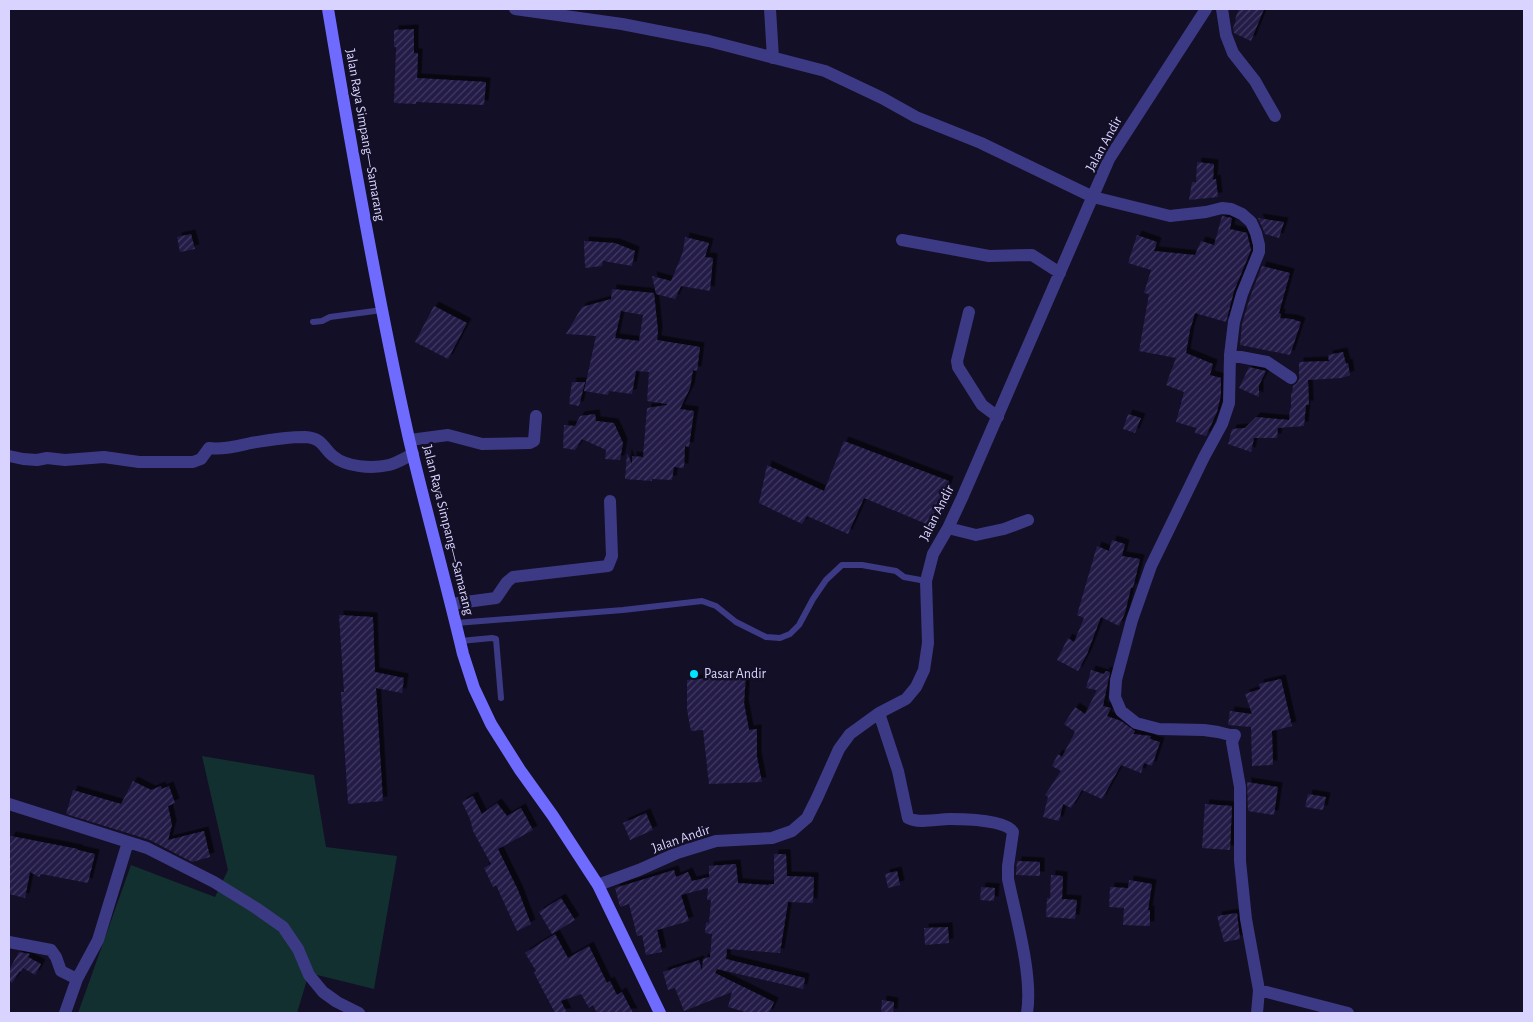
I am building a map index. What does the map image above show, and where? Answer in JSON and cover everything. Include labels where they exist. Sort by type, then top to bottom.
[{"type":"main road","name":"Jalan Raya Simpang—Samarang","points":[[328,9],[348,130],[382,310],[413,454],[460,641],[474,688],[491,724],[520,770],[554,816],[598,885],[660,1013]]},
{"type":"street","points":[[515,9],[559,12],[709,41],[825,71],[882,98],[916,117],[981,143],[1093,198],[1170,216],[1206,212],[1222,208],[1231,209],[1242,214],[1251,222],[1260,245],[1234,322],[1230,355],[1229,403],[1222,424],[1151,566],[1132,620],[1116,680],[1115,697],[1121,711],[1136,723],[1159,730],[1204,730],[1235,735],[1232,742],[1240,787],[1240,861],[1246,919],[1259,990],[1257,1013]]},
{"type":"street","points":[[770,9],[773,58]]},
{"type":"street","name":"Jalan Andir","points":[[598,885],[677,853],[716,841],[772,838],[792,830],[807,818],[839,750],[850,734],[879,713],[906,699],[916,688],[924,670],[928,644],[926,581],[933,554],[948,528],[998,417],[1110,159],[1206,9]]},
{"type":"street","points":[[1222,9],[1226,35],[1233,53],[1255,81],[1275,116]]},
{"type":"street","points":[[902,240],[989,256],[1032,255],[1060,273]]},
{"type":"street","points":[[969,312],[957,361],[958,367],[982,405],[998,417]]},
{"type":"street","points":[[1230,355],[1267,362],[1291,378]]},
{"type":"street","points":[[410,440],[448,435],[482,444],[530,443],[534,441],[536,416]]},
{"type":"street","points":[[9,456],[23,460],[47,458],[65,460],[104,457],[139,462],[193,462],[201,459],[209,448],[218,449],[254,442],[304,437],[312,438],[325,445],[331,455],[341,461],[365,466],[388,465],[413,454]]},
{"type":"street","points":[[451,604],[496,598],[507,582],[513,577],[608,566],[612,556],[610,501]]},
{"type":"street","points":[[948,528],[976,535],[1004,529],[1028,520]]},
{"type":"street","points":[[879,713],[898,771],[908,818],[998,823],[1009,827],[1013,832],[1008,879],[1026,975],[1028,993],[1027,1013]]},
{"type":"street","points":[[9,804],[147,848],[214,882],[284,927],[298,950],[309,975],[323,992],[337,1002],[359,1013]]},
{"type":"street","points":[[65,1013],[77,979],[98,940],[128,842]]},
{"type":"street","points":[[9,942],[50,950],[56,957],[60,971],[77,979]]},
{"type":"street","points":[[1259,990],[1348,1013]]},
{"type":"lane","points":[[313,322],[322,321],[330,317],[382,310]]},
{"type":"lane","points":[[456,623],[623,610],[702,601],[716,606],[736,622],[766,637],[780,638],[790,634],[800,625],[813,599],[826,580],[842,565],[862,565],[896,571],[904,577],[926,581]]},
{"type":"lane","points":[[460,641],[496,639],[501,698]]},
{"type":"green space","points":[[202,756],[314,775],[326,847],[397,856],[374,989],[309,973],[297,1013],[78,1013],[131,865],[215,897],[228,870]]},
{"type":"building","points":[[1239,9],[1264,9],[1251,41],[1234,33],[1233,28]]},
{"type":"building","points":[[414,29],[414,53],[418,53],[417,78],[486,82],[484,105],[394,103],[396,47],[394,47],[394,30]]},
{"type":"building","points":[[1197,162],[1214,164],[1213,180],[1216,179],[1218,197],[1189,200],[1192,182],[1196,182]]},
{"type":"building","points":[[1222,216],[1232,218],[1230,229],[1247,233],[1251,250],[1234,291],[1226,322],[1195,313],[1190,330],[1186,353],[1213,364],[1210,375],[1221,378],[1221,395],[1217,412],[1206,436],[1195,433],[1196,428],[1176,422],[1184,392],[1166,385],[1176,358],[1139,351],[1149,294],[1144,293],[1151,270],[1128,263],[1137,235],[1157,242],[1154,251],[1195,255],[1201,241],[1214,245]]},
{"type":"building","points":[[1258,218],[1284,222],[1279,238],[1265,234]]},
{"type":"building","points":[[191,234],[195,249],[180,252],[177,237]]},
{"type":"building","points":[[685,237],[709,243],[705,257],[713,258],[710,291],[681,286],[675,299],[656,294],[652,276],[671,281],[683,252]]},
{"type":"building","points":[[584,241],[615,243],[635,251],[632,266],[603,261],[602,266],[585,268]]},
{"type":"building","points":[[1262,266],[1290,273],[1279,313],[1281,314],[1280,318],[1301,322],[1290,355],[1240,345],[1242,324]]},
{"type":"building","points":[[612,289],[654,293],[658,331],[657,340],[700,347],[697,371],[693,370],[690,388],[680,409],[694,411],[689,447],[685,446],[684,468],[674,467],[672,480],[625,479],[627,453],[632,464],[632,456],[643,457],[647,408],[667,405],[647,401],[649,372],[636,371],[632,394],[609,391],[608,395],[584,391],[596,336],[566,334],[582,307],[611,299]],"holes":[[[621,311],[643,315],[639,341],[615,338]]]},
{"type":"building","points":[[434,306],[467,323],[448,359],[415,342]]},
{"type":"building","points":[[1343,352],[1346,364],[1348,363],[1350,375],[1342,378],[1308,380],[1309,405],[1306,405],[1304,426],[1278,428],[1277,438],[1254,438],[1251,452],[1228,444],[1232,429],[1245,428],[1256,417],[1289,420],[1291,393],[1293,386],[1299,379],[1299,362],[1329,361],[1328,355]]},
{"type":"building","points":[[1249,367],[1266,371],[1259,385],[1259,397],[1239,388]]},
{"type":"building","points":[[572,382],[585,382],[579,406],[569,404]]},
{"type":"building","points":[[595,414],[596,421],[614,423],[623,443],[620,460],[605,459],[606,450],[582,439],[575,450],[563,448],[564,425],[575,426],[580,416]]},
{"type":"building","points":[[1128,414],[1141,418],[1135,433],[1123,429]]},
{"type":"building","points":[[844,441],[949,481],[938,514],[935,511],[929,525],[864,498],[848,534],[807,516],[802,524],[759,503],[767,465],[824,491]]},
{"type":"building","points":[[1112,540],[1125,544],[1122,556],[1140,559],[1133,588],[1131,588],[1125,613],[1119,626],[1101,617],[1087,654],[1078,671],[1057,660],[1068,638],[1074,642],[1084,618],[1077,615],[1097,546],[1109,551]]},
{"type":"building","points":[[339,615],[373,617],[375,672],[404,678],[402,693],[376,688],[383,801],[348,804],[341,692],[344,692]]},
{"type":"building","points":[[1091,670],[1104,674],[1106,671],[1110,672],[1103,706],[1111,708],[1107,716],[1121,721],[1135,731],[1133,734],[1151,736],[1150,739],[1160,742],[1152,766],[1144,763],[1141,773],[1121,765],[1102,799],[1082,790],[1071,808],[1063,804],[1059,821],[1043,817],[1048,797],[1045,795],[1061,771],[1052,766],[1058,754],[1062,757],[1075,732],[1064,724],[1075,707],[1085,714],[1097,690],[1086,688]]},
{"type":"building","points":[[746,675],[744,703],[749,730],[757,729],[757,757],[762,782],[709,784],[703,730],[691,731],[687,710],[687,680]]},
{"type":"building","points":[[1281,679],[1292,726],[1272,731],[1273,765],[1252,766],[1251,727],[1228,725],[1230,711],[1252,714],[1245,694],[1260,689],[1259,684]]},
{"type":"building","points":[[133,781],[151,790],[161,786],[162,789],[169,786],[175,803],[168,806],[172,825],[168,840],[204,831],[210,857],[192,862],[150,840],[66,814],[73,790],[121,804]]},
{"type":"building","points":[[1247,782],[1278,787],[1274,815],[1248,811]]},
{"type":"building","points":[[1308,794],[1326,797],[1323,810],[1305,807]]},
{"type":"building","points":[[473,796],[482,814],[497,803],[507,816],[521,808],[533,830],[498,849],[518,890],[531,924],[517,931],[496,885],[493,887],[484,868],[491,864],[473,831],[462,802]]},
{"type":"building","points":[[1205,804],[1232,806],[1230,850],[1202,848]]},
{"type":"building","points":[[646,813],[653,830],[630,840],[623,823]]},
{"type":"building","points":[[11,836],[95,854],[88,883],[41,874],[39,877],[30,872],[25,898],[9,894],[9,839]]},
{"type":"building","points":[[774,854],[786,854],[787,876],[814,877],[813,903],[788,902],[780,953],[727,949],[726,959],[805,978],[803,989],[717,969],[715,973],[774,1002],[769,1013],[749,1013],[728,1007],[732,992],[684,1011],[675,988],[668,990],[663,972],[699,960],[702,971],[703,959],[710,957],[712,934],[705,933],[706,922],[709,923],[711,900],[707,900],[708,888],[681,895],[689,921],[657,930],[662,952],[646,955],[642,935],[637,936],[629,904],[620,907],[615,888],[674,870],[676,877],[688,872],[692,881],[709,877],[709,866],[736,864],[738,883],[774,884]]},
{"type":"building","points":[[1017,861],[1040,862],[1040,876],[1016,875]]},
{"type":"building","points":[[897,871],[900,885],[888,888],[885,874]]},
{"type":"building","points":[[1051,875],[1063,876],[1062,899],[1077,900],[1075,919],[1046,917],[1047,898],[1050,898]]},
{"type":"building","points":[[1129,880],[1152,884],[1148,910],[1150,910],[1150,926],[1123,925],[1124,908],[1109,907],[1110,887],[1128,888]]},
{"type":"building","points":[[981,887],[995,888],[994,901],[980,900]]},
{"type":"building","points":[[561,898],[575,920],[552,934],[539,912]]},
{"type":"building","points":[[1237,913],[1240,939],[1224,942],[1217,916]]},
{"type":"building","points":[[948,927],[949,943],[925,945],[924,928]]},
{"type":"building","points":[[555,934],[568,958],[589,946],[607,983],[610,981],[617,995],[622,992],[633,1013],[597,1013],[593,1005],[589,1008],[581,994],[561,1001],[567,1013],[555,1013],[534,973],[536,971],[525,953]]},
{"type":"building","points":[[19,952],[30,954],[28,957],[41,964],[35,975],[23,968],[12,983],[9,981],[9,970]]},
{"type":"building","points":[[882,1000],[894,1002],[893,1013],[881,1013]]},
{"type":"place","name":"Pasar Andir","points":[[694,674]]}]
